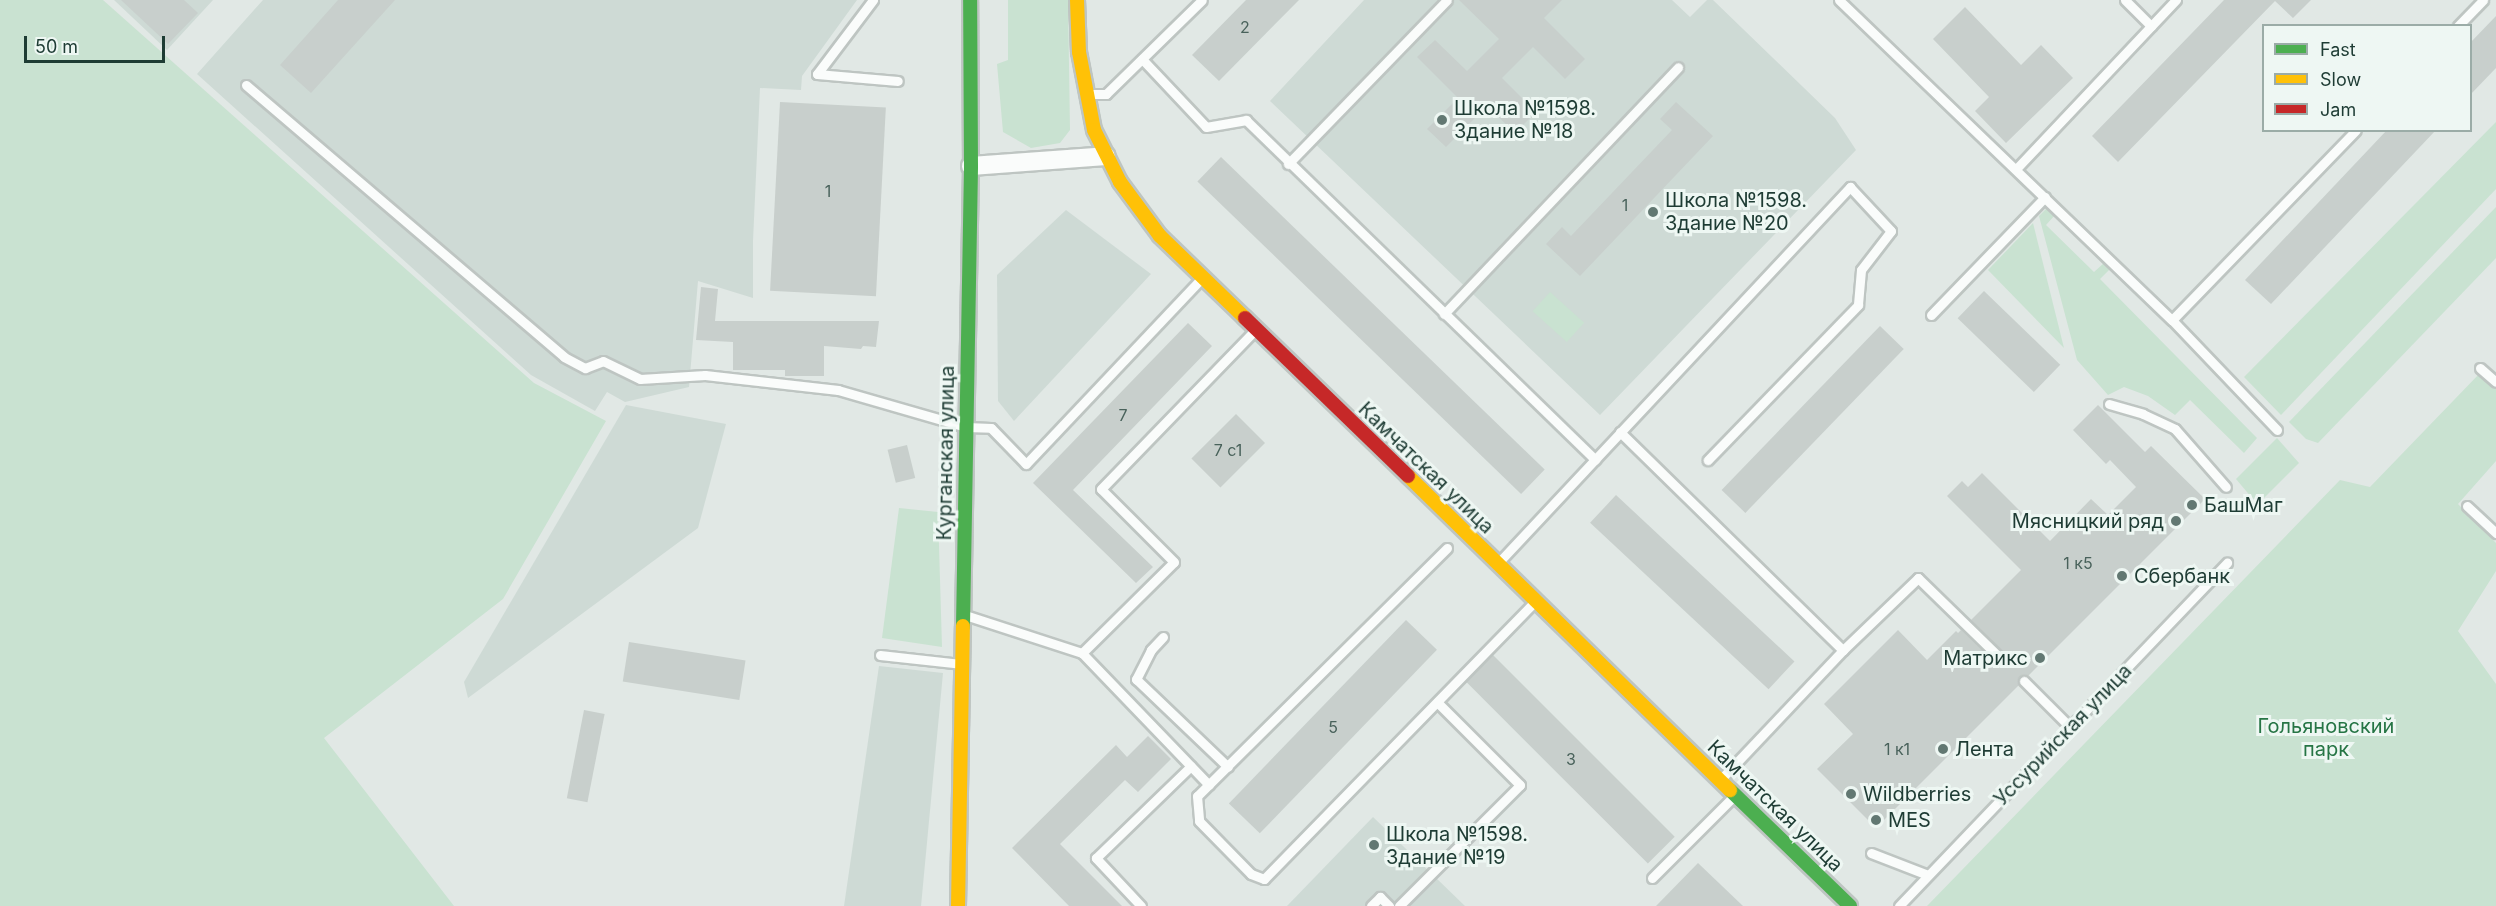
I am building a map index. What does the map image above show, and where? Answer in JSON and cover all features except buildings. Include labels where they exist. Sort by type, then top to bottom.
[{"type":"street","name":"Курганская улица","points":[[958,906],[971,166],[970,0]]},
{"type":"street","name":"Камчатская улица","points":[[1077,0],[1078,52],[1094,130],[1106,156],[1138,209],[1160,236],[1850,906]]},
{"type":"street","points":[[971,166],[1106,156]]},
{"type":"lane","points":[[873,0],[817,74],[898,81]]},
{"type":"lane","points":[[1086,94],[1106,94],[1202,0]]},
{"type":"lane","points":[[1288,164],[1447,0]]},
{"type":"lane","points":[[1839,0],[2172,320],[2277,430]]},
{"type":"lane","points":[[2125,0],[2151,26]]},
{"type":"lane","points":[[2016,170],[2176,0]]},
{"type":"lane","points":[[2460,24],[2483,0]]},
{"type":"lane","points":[[1142,59],[1206,126],[1246,120],[1288,164],[1594,459]]},
{"type":"lane","points":[[1444,314],[1678,67]]},
{"type":"lane","points":[[246,85],[564,357],[585,368],[603,361],[640,379],[705,375],[838,390],[966,427],[991,428],[1026,464],[1202,278]]},
{"type":"lane","points":[[2172,320],[2354,132]]},
{"type":"lane","points":[[1497,564],[1850,187],[1891,231],[1861,270],[1858,305],[1708,460]]},
{"type":"lane","points":[[1931,315],[2045,197]]},
{"type":"lane","points":[[1082,653],[1174,562],[1101,489],[1255,330]]},
{"type":"lane","points":[[2480,368],[2496,382]]},
{"type":"lane","points":[[2109,404],[2143,414],[2175,429],[2226,487]]},
{"type":"lane","points":[[1620,432],[1844,650]]},
{"type":"lane","points":[[2467,506],[2496,533]]},
{"type":"lane","points":[[1447,548],[1197,796],[1199,821],[1251,874],[1264,879],[1535,601]]},
{"type":"lane","name":"Уссурийская улица","points":[[1899,906],[2227,563]]},
{"type":"lane","points":[[1720,780],[1844,650],[1918,578],[1997,655]]},
{"type":"lane","points":[[963,615],[1082,653],[1209,785]]},
{"type":"lane","points":[[1162,637],[1151,650],[1136,679],[1228,767]]},
{"type":"lane","points":[[880,655],[962,664]]},
{"type":"lane","points":[[2024,681],[2070,726]]},
{"type":"lane","points":[[1399,906],[1520,785],[1437,702]]},
{"type":"lane","points":[[1141,906],[1096,858],[1191,766]]},
{"type":"lane","points":[[1652,878],[1735,795]]},
{"type":"lane","points":[[1871,853],[1928,874]]},
{"type":"lane","points":[[1371,906],[1380,897],[1389,906]]},
{"type":"shaded area","points":[[114,0],[213,0],[167,50]]},
{"type":"shaded area","points":[[263,0],[857,0],[802,76],[801,90],[760,88],[753,241],[753,298],[698,281],[689,387],[625,402],[607,392],[595,411],[531,375],[197,74]]},
{"type":"shaded area","points":[[1364,0],[1672,0],[1690,17],[1707,0],[1713,0],[1835,118],[1856,150],[1600,415],[1270,101]]},
{"type":"shaded area","points":[[1066,210],[1151,274],[1014,421],[998,401],[997,275]]},
{"type":"shaded area","points":[[626,405],[726,424],[698,528],[468,698],[464,682]]},
{"type":"shaded area","points":[[879,666],[943,673],[921,906],[844,906]]},
{"type":"shaded area","name":"Школа №1598. Здание №19","points":[[1373,817],[1465,906],[1287,906]]},
{"type":"green space","points":[[0,0],[103,0],[534,383],[606,421],[503,599],[324,738],[454,906],[0,906]]},
{"type":"green space","points":[[1008,0],[1068,0],[1070,130],[1060,143],[1031,148],[1003,132],[997,64],[1008,60]]},
{"type":"green space","points":[[2496,122],[2496,189],[2281,415],[2244,377]]},
{"type":"green space","points":[[2496,207],[2496,258],[2318,443],[2306,439],[2289,422]]},
{"type":"green space","points":[[2047,208],[2055,215],[2046,225],[2094,272],[2104,263],[2110,269],[2100,279],[2257,438],[2244,453],[2190,400],[2175,415],[2148,396],[2124,387],[2108,395],[2077,360],[2039,216]]},
{"type":"green space","points":[[2033,223],[2064,348],[1988,270]]},
{"type":"green space","points":[[1550,292],[1584,323],[1567,342],[1533,311]]},
{"type":"green space","name":"Гольяновcкий парк","points":[[2481,372],[2496,386],[2496,461],[2458,504],[2496,543],[2496,571],[2458,631],[2496,684],[2496,906],[1927,906],[2340,480],[2370,487]]},
{"type":"green space","points":[[2277,438],[2299,463],[2260,502],[2252,498],[2236,479]]},
{"type":"green space","points":[[899,508],[938,512],[942,647],[882,638]]},
{"type":"traffic: fast","points":[[963,626],[971,166],[970,0]]},
{"type":"traffic: fast","points":[[1730,790],[1850,906]]},
{"type":"traffic: slow","points":[[1077,0],[1079,52],[1094,130],[1120,182],[1160,236],[1245,318]]},
{"type":"traffic: slow","points":[[1408,476],[1730,790]]},
{"type":"traffic: slow","points":[[958,906],[963,626]]},
{"type":"traffic: jam","points":[[1245,318],[1408,476]]},
{"type":"place","name":"Школа №1598. Здание №18","points":[[1442,120]]},
{"type":"place","name":"Школа №1598. Здание №20","points":[[1653,212]]},
{"type":"place","name":"БашМаг","points":[[2192,505]]},
{"type":"place","name":"Мясницкий ряд","points":[[2176,521]]},
{"type":"place","name":"Сбербанк","points":[[2122,576]]},
{"type":"place","name":"Матрикс","points":[[2040,658]]},
{"type":"place","name":"Лента","points":[[1943,749]]},
{"type":"place","name":"Wildberries","points":[[1851,794]]},
{"type":"place","name":"MES","points":[[1876,820]]},
{"type":"place","name":"Школа №1598. Здание №19","points":[[1374,845]]}]
